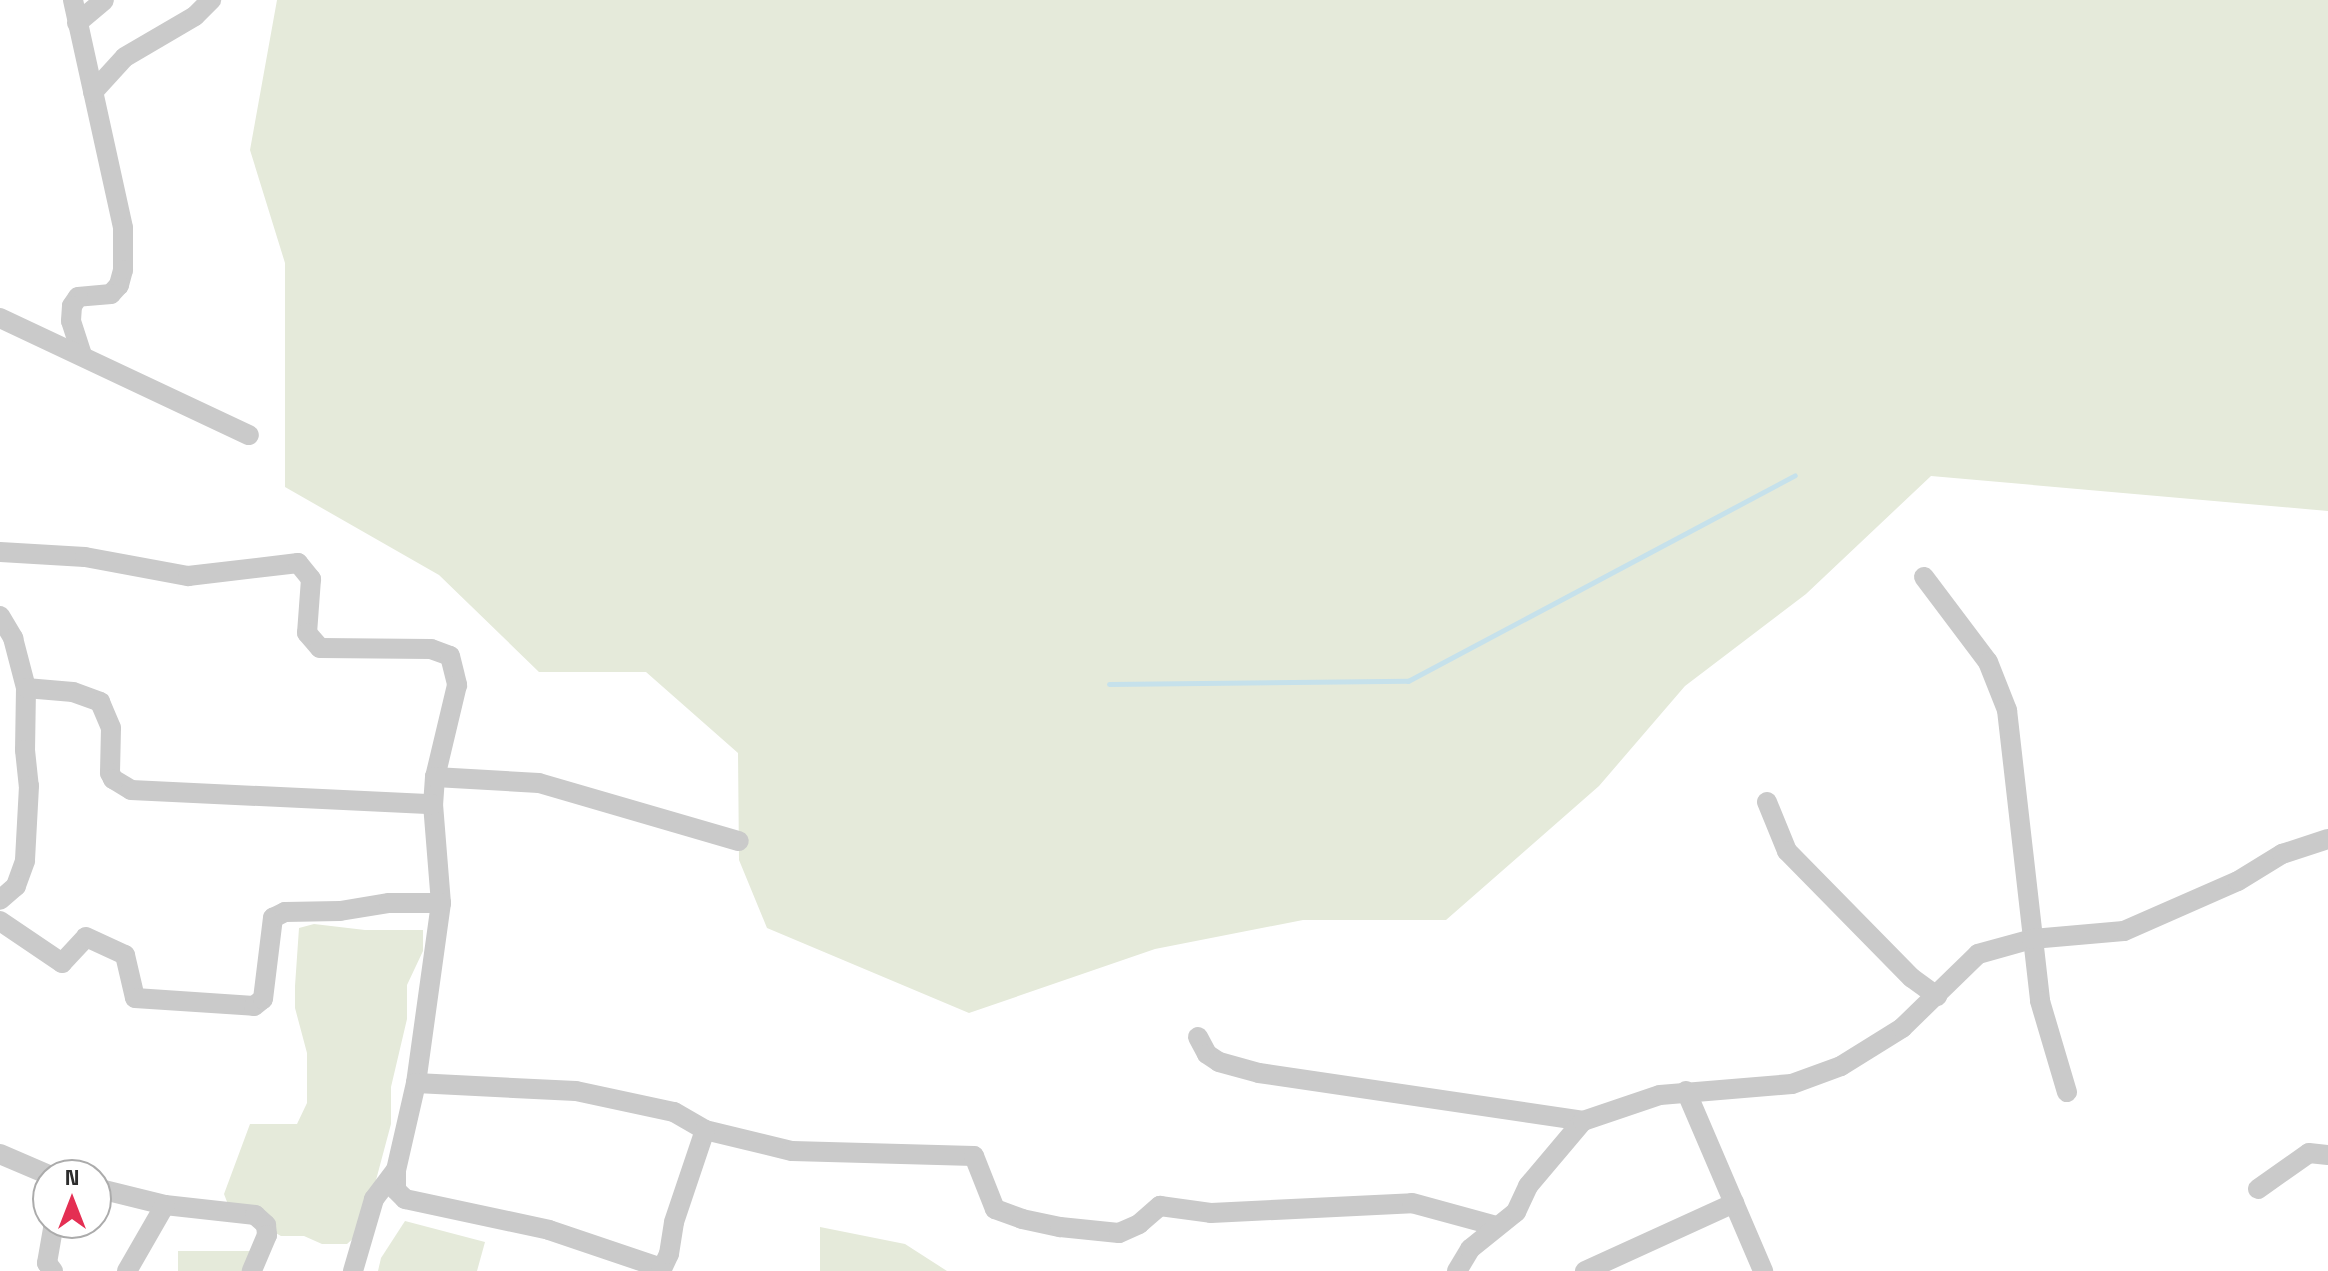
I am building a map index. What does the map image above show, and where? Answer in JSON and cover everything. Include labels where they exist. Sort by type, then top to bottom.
[{"type":"street","points":[[73,0],[123,228],[123,270],[119,285],[111,294],[78,297],[72,306],[71,321],[82,355]]},
{"type":"street","points":[[77,23],[104,0]]},
{"type":"street","points":[[93,92],[125,57],[195,16],[211,0]]},
{"type":"street","points":[[0,318],[249,435]]},
{"type":"street","points":[[0,552],[85,557],[188,576],[298,563],[311,579],[307,633],[320,648],[431,649],[450,656],[457,685],[435,777],[433,804],[441,903],[416,1083],[396,1170],[396,1190],[405,1199],[549,1230],[661,1269],[669,1254],[674,1222],[705,1130]]},
{"type":"street","points":[[1924,577],[1988,662],[2007,710],[2040,1001],[2067,1092]]},
{"type":"street","points":[[0,616],[13,638],[26,688],[29,820],[25,861],[16,886],[0,900]]},
{"type":"street","points":[[26,688],[73,692],[100,702],[111,728],[110,773],[113,779],[131,790],[433,804]]},
{"type":"street","points":[[435,777],[539,783],[739,841]]},
{"type":"street","points":[[1767,802],[1787,851],[1912,978],[1937,996]]},
{"type":"street","points":[[1198,1037],[1207,1054],[1219,1062],[1259,1073],[1583,1121],[1631,1104],[1686,1091],[1792,1084],[1841,1066],[1902,1028],[1978,954],[2032,939],[2124,931],[2238,881],[2282,854],[2328,839]]},
{"type":"street","points":[[0,921],[62,963],[86,937],[125,955],[135,998],[254,1006],[263,999],[273,918],[285,912],[340,911],[389,903],[441,903]]},
{"type":"street","points":[[416,1083],[576,1091],[674,1112],[705,1130],[792,1151],[974,1156],[995,1209],[1022,1219],[1060,1227],[1119,1233],[1139,1224],[1160,1206],[1211,1213],[1412,1203],[1496,1226]]},
{"type":"street","points":[[1686,1091],[1763,1271]]},
{"type":"street","points":[[1457,1271],[1470,1249],[1516,1212],[1535,1177],[1583,1121]]},
{"type":"street","points":[[2258,1189],[2309,1153],[2328,1155]]},
{"type":"street","points":[[0,1154],[32,1168]]},
{"type":"street","points":[[353,1271],[374,1199],[383,1182],[396,1170]]},
{"type":"street","points":[[112,1192],[165,1205],[255,1215],[266,1225],[267,1235],[252,1271]]},
{"type":"street","points":[[1585,1271],[1734,1203]]},
{"type":"street","points":[[127,1271],[165,1205]]},
{"type":"street","points":[[51,1239],[47,1263],[53,1271]]},
{"type":"green space","points":[[277,0],[2328,0],[2328,511],[1931,476],[1806,594],[1685,686],[1599,786],[1446,920],[1303,920],[1155,949],[969,1013],[767,928],[739,860],[738,753],[646,672],[539,672],[439,575],[285,487],[285,263],[250,150]]},
{"type":"green space","points":[[314,924],[365,930],[423,930],[423,951],[407,985],[407,1019],[391,1087],[391,1124],[372,1195],[356,1236],[347,1244],[322,1244],[304,1236],[281,1236],[229,1207],[224,1194],[250,1124],[297,1124],[307,1103],[307,1053],[295,1008],[295,986],[299,928]]},
{"type":"green space","points":[[405,1221],[485,1242],[477,1271],[378,1271],[381,1258]]},
{"type":"green space","points":[[820,1227],[905,1244],[947,1271],[820,1271]]},
{"type":"green space","points":[[178,1251],[250,1251],[250,1271],[178,1271]]},
{"type":"waterway","points":[[1109,684],[1408,681],[1795,475]]}]
